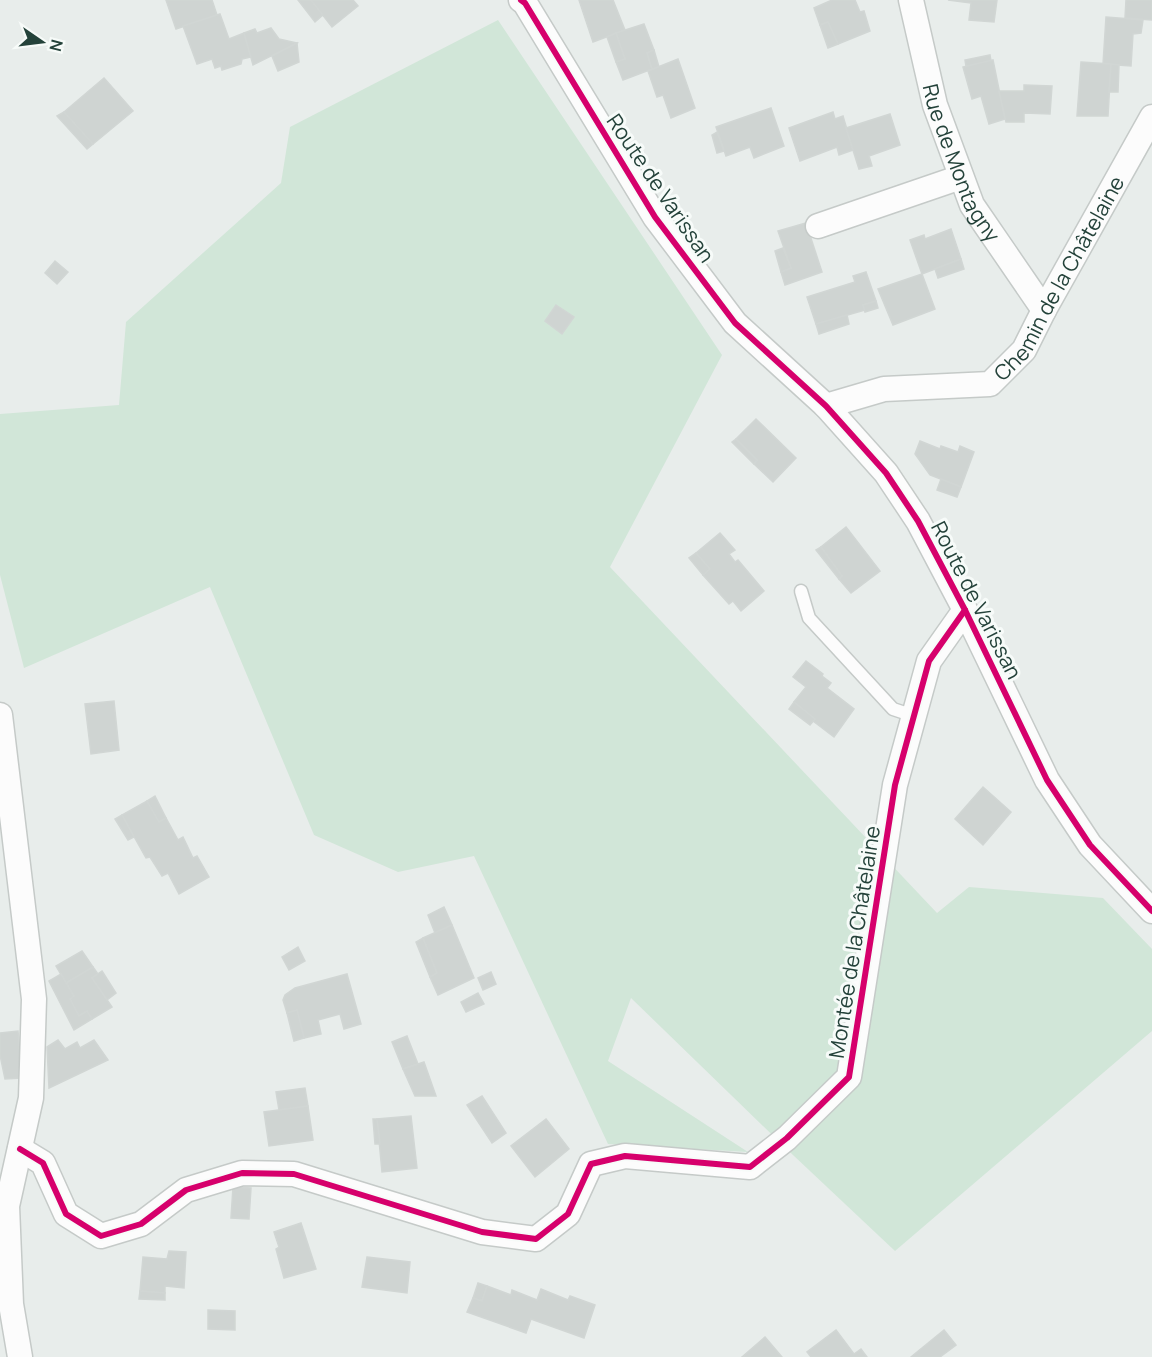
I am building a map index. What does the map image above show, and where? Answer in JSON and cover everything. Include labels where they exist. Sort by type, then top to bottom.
[{"type":"street","name":"Route de Varissan","points":[[521,0],[525,3],[655,217],[735,323],[826,406],[886,473],[918,520],[965,610],[1047,780],[1090,845],[1152,911]]},
{"type":"street","name":"Rue de Montagny","points":[[911,0],[935,105],[972,205],[1044,310]]},
{"type":"street","name":"Chemin de la Châtelaine","points":[[826,406],[884,389],[990,384],[1024,350],[1152,117]]},
{"type":"street","points":[[818,226],[962,177]]},
{"type":"street","name":"Montée de la Châtelaine","points":[[20,1149],[43,1163],[66,1214],[101,1236],[141,1224],[186,1190],[242,1173],[294,1174],[482,1233],[536,1239],[568,1214],[591,1164],[625,1156],[750,1167],[788,1138],[849,1077],[895,785],[929,661],[965,610]]},
{"type":"street","points":[[0,715],[34,999],[31,1098],[7,1206],[11,1304],[20,1357]]},
{"type":"lane","points":[[801,591],[809,618],[893,709],[914,716]]},
{"type":"green space","points":[[498,20],[722,355],[610,567],[937,913],[969,887],[1103,898],[1152,949],[1152,1031],[895,1251],[631,998],[608,1061],[748,1152],[608,1144],[474,856],[398,872],[314,835],[210,587],[24,668],[0,575],[0,414],[119,405],[126,322],[281,183],[290,127]]},
{"type":"building","points":[[166,0],[212,0],[217,15],[176,29]]},
{"type":"building","points":[[298,0],[311,0],[323,15],[315,22]]},
{"type":"building","points":[[311,0],[353,0],[358,6],[332,27]]},
{"type":"building","points":[[579,0],[613,0],[625,30],[593,42]]},
{"type":"building","points":[[832,0],[855,0],[860,12],[864,11],[870,31],[838,44],[828,22],[820,25],[814,8]]},
{"type":"building","points":[[948,0],[997,0],[994,22],[969,20],[971,3]]},
{"type":"building","points":[[1126,0],[1152,0],[1152,20],[1125,18]]},
{"type":"building","points":[[220,14],[229,39],[244,33],[251,57],[242,59],[241,64],[222,70],[221,66],[215,68],[212,59],[197,64],[183,26]]},
{"type":"building","points":[[1106,17],[1143,20],[1141,33],[1133,34],[1131,66],[1103,64]]},
{"type":"building","points":[[828,22],[838,44],[828,48],[820,25]]},
{"type":"building","points":[[644,24],[654,50],[647,53],[652,69],[623,80],[616,62],[625,59],[616,33]]},
{"type":"building","points":[[271,28],[279,39],[297,43],[253,65],[244,33],[255,29],[257,33]]},
{"type":"building","points":[[616,33],[625,59],[616,62],[607,37]]},
{"type":"building","points":[[297,43],[299,62],[278,71],[272,56]]},
{"type":"building","points":[[654,50],[659,67],[652,69],[647,53]]},
{"type":"building","points":[[990,55],[991,61],[966,66],[965,60]]},
{"type":"building","points":[[678,59],[695,108],[671,118],[663,95],[657,97],[648,71]]},
{"type":"building","points":[[993,60],[1005,119],[989,124],[981,96],[972,99],[963,67]]},
{"type":"building","points":[[1081,62],[1111,64],[1108,116],[1077,116]]},
{"type":"building","points":[[1111,64],[1119,65],[1118,92],[1109,92]]},
{"type":"building","points":[[104,78],[133,111],[93,144],[64,112]]},
{"type":"building","points":[[1024,85],[1052,86],[1050,114],[1024,113],[1024,122],[1006,122],[999,91],[1024,91]]},
{"type":"building","points":[[771,108],[784,146],[754,158],[750,147],[726,156],[716,127]]},
{"type":"building","points":[[64,112],[93,144],[87,149],[57,116]]},
{"type":"building","points":[[833,112],[835,119],[843,116],[853,150],[839,155],[837,147],[800,161],[789,128]]},
{"type":"building","points":[[890,114],[900,145],[869,156],[872,166],[859,169],[846,128]]},
{"type":"building","points":[[717,132],[724,151],[717,153],[712,135]]},
{"type":"building","points":[[806,223],[822,272],[785,285],[781,272],[791,268],[778,231]]},
{"type":"building","points":[[951,229],[961,259],[922,274],[910,240],[924,235],[925,239]]},
{"type":"building","points":[[783,248],[791,268],[781,272],[775,251]]},
{"type":"building","points":[[961,259],[964,269],[938,278],[935,269]]},
{"type":"building","points":[[55,261],[68,272],[57,284],[45,273]]},
{"type":"building","points":[[866,272],[876,301],[863,305],[865,310],[816,324],[807,297],[855,282],[853,276]]},
{"type":"building","points":[[922,274],[935,309],[893,325],[878,289]]},
{"type":"building","points":[[876,301],[878,308],[865,312],[863,305]]},
{"type":"building","points":[[556,305],[574,317],[562,334],[545,321]]},
{"type":"building","points":[[847,315],[849,324],[819,334],[816,324]]},
{"type":"building","points":[[756,419],[796,458],[773,482],[754,464],[757,460],[736,439]]},
{"type":"building","points":[[736,439],[757,460],[754,464],[732,442]]},
{"type":"building","points":[[920,441],[940,449],[941,446],[958,452],[960,446],[974,452],[961,487],[930,475],[915,454]]},
{"type":"building","points":[[941,479],[961,487],[957,497],[937,490]]},
{"type":"building","points":[[846,527],[880,571],[851,593],[839,579],[842,576],[821,547]]},
{"type":"building","points":[[720,533],[735,550],[729,554],[735,562],[738,560],[764,591],[741,611],[733,601],[729,604],[703,575],[710,569],[696,553]]},
{"type":"building","points":[[821,547],[842,576],[839,579],[816,550]]},
{"type":"building","points":[[696,553],[710,569],[703,575],[689,558]]},
{"type":"building","points":[[806,661],[831,683],[827,688],[854,709],[834,737],[794,702],[806,687],[793,677]]},
{"type":"building","points":[[114,701],[119,750],[91,754],[85,704]]},
{"type":"building","points":[[794,702],[815,719],[810,725],[789,709]]},
{"type":"building","points":[[983,787],[1011,812],[983,845],[955,819]]},
{"type":"building","points":[[155,796],[166,818],[159,822],[147,801]]},
{"type":"building","points":[[147,801],[159,822],[166,818],[178,840],[183,837],[193,858],[197,856],[209,877],[179,894],[168,873],[162,876],[150,857],[146,858],[122,815]]},
{"type":"building","points":[[122,815],[134,837],[128,840],[115,819]]},
{"type":"building","points":[[444,907],[452,925],[435,933],[428,915]]},
{"type":"building","points":[[452,925],[474,978],[438,995],[430,977],[437,973],[423,938]]},
{"type":"building","points":[[423,938],[437,973],[430,977],[416,942]]},
{"type":"building","points":[[298,947],[305,961],[289,970],[282,957]]},
{"type":"building","points":[[82,951],[93,967],[66,983],[56,966]]},
{"type":"building","points":[[93,967],[98,974],[92,978],[112,1007],[92,1019],[87,1011],[79,1016],[70,999],[74,996],[66,983]]},
{"type":"building","points":[[102,971],[116,993],[107,1000],[92,978]]},
{"type":"building","points":[[491,972],[496,984],[483,990],[478,978]]},
{"type":"building","points":[[61,974],[74,996],[70,999],[79,1016],[87,1011],[92,1019],[74,1030],[49,981]]},
{"type":"building","points":[[347,974],[361,1024],[344,1029],[340,1014],[318,1020],[321,1034],[304,1038],[297,1010],[287,1013],[283,1000],[285,995],[295,988]]},
{"type":"building","points":[[478,993],[484,1004],[466,1012],[461,1002]]},
{"type":"building","points":[[297,1010],[304,1038],[294,1041],[287,1013]]},
{"type":"building","points":[[18,1031],[22,1078],[5,1079],[0,1055],[0,1033]]},
{"type":"building","points":[[407,1036],[418,1064],[403,1069],[392,1042]]},
{"type":"building","points":[[58,1040],[65,1049],[77,1042],[80,1048],[94,1040],[108,1060],[49,1088],[47,1047]]},
{"type":"building","points":[[424,1062],[436,1096],[415,1096],[403,1069]]},
{"type":"building","points":[[305,1088],[308,1106],[279,1110],[276,1092]]},
{"type":"building","points":[[482,1096],[506,1133],[492,1143],[467,1105]]},
{"type":"building","points":[[308,1106],[313,1140],[269,1146],[264,1112]]},
{"type":"building","points":[[411,1116],[417,1168],[382,1172],[377,1119]]},
{"type":"building","points":[[373,1119],[377,1119],[380,1144],[375,1144]]},
{"type":"building","points":[[546,1119],[569,1149],[535,1177],[511,1146]]},
{"type":"building","points":[[233,1187],[251,1188],[249,1219],[231,1218]]},
{"type":"building","points":[[301,1223],[316,1269],[284,1278],[274,1232]]},
{"type":"building","points":[[169,1251],[186,1252],[184,1288],[165,1286],[165,1293],[140,1291],[143,1257],[167,1259]]},
{"type":"building","points":[[367,1257],[410,1262],[407,1293],[362,1287]]},
{"type":"building","points":[[478,1283],[487,1286],[482,1301],[473,1298]]},
{"type":"building","points":[[487,1286],[511,1295],[512,1290],[537,1300],[541,1289],[568,1300],[570,1296],[595,1305],[584,1338],[531,1319],[526,1333],[467,1312],[473,1298],[482,1301]]},
{"type":"building","points":[[140,1291],[165,1293],[165,1300],[139,1299]]},
{"type":"building","points":[[208,1310],[235,1311],[235,1330],[208,1329]]},
{"type":"building","points":[[836,1330],[854,1354],[861,1349],[867,1357],[811,1357],[807,1352]]},
{"type":"building","points":[[944,1330],[956,1345],[940,1357],[911,1357]]},
{"type":"building","points":[[765,1337],[782,1357],[742,1357]]},
{"type":"cycle path","points":[[521,0],[525,3],[655,217],[735,323],[826,406],[886,473],[918,521],[965,610],[1047,780],[1090,845],[1152,911]]},
{"type":"cycle path","points":[[20,1149],[43,1163],[66,1214],[101,1236],[141,1224],[186,1190],[242,1173],[294,1174],[482,1232],[536,1239],[568,1214],[591,1164],[625,1156],[750,1167],[787,1138],[849,1077],[895,785],[929,661],[965,610]]}]
